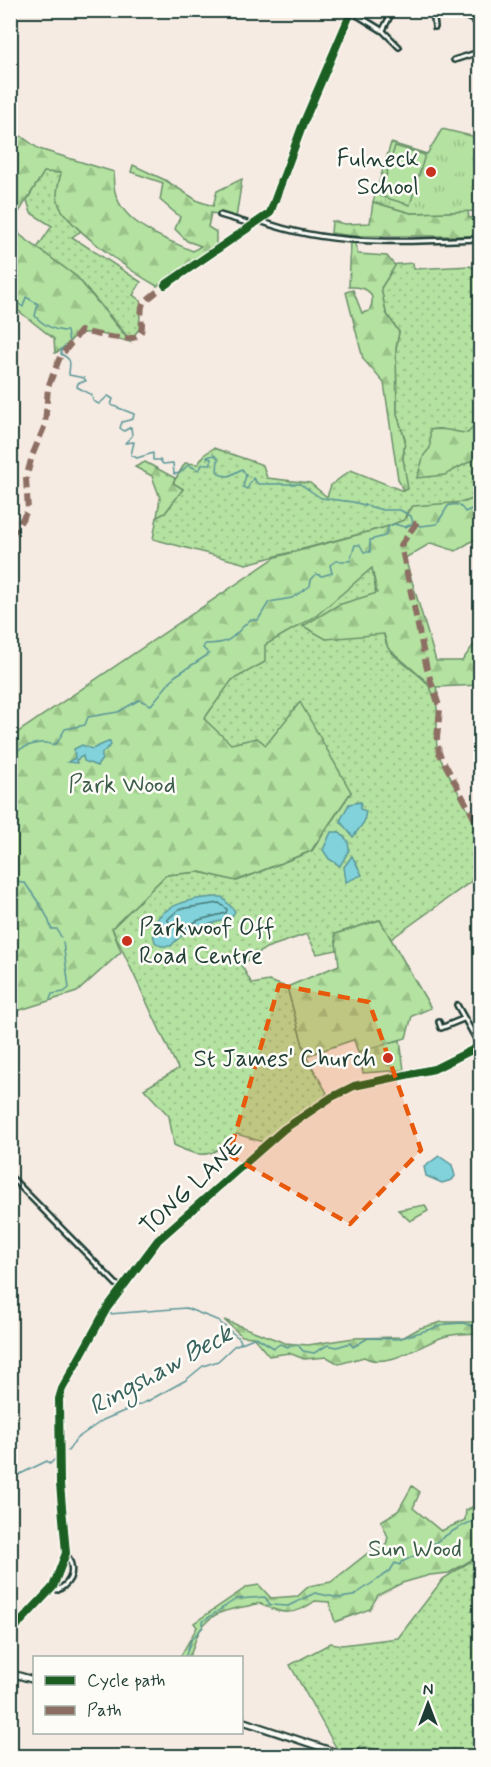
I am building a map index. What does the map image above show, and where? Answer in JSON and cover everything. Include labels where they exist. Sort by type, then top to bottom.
[{"type":"main road","points":[[10,1673],[33,1680]]},
{"type":"main road","points":[[243,1721],[347,1756]]},
{"type":"street","points":[[383,31],[393,10]]},
{"type":"street","points":[[433,10],[435,27]]},
{"type":"street","points":[[165,285],[270,213],[303,124],[352,11],[383,31],[399,48]]},
{"type":"street","points":[[467,17],[480,23]]},
{"type":"street","points":[[478,58],[476,53],[480,41]]},
{"type":"street","points":[[454,60],[476,53]]},
{"type":"street","points":[[220,216],[254,225]]},
{"type":"street","points":[[260,221],[303,234],[351,239],[480,239]]},
{"type":"street","points":[[457,1005],[463,1019],[475,1033],[480,1046]]},
{"type":"street","points":[[439,1022],[441,1028],[463,1019]]},
{"type":"street","name":"TONG LANE","points":[[10,1633],[53,1587],[66,1553],[60,1484],[61,1392],[95,1328],[121,1289],[167,1230],[284,1129],[332,1097],[354,1086],[376,1079],[419,1074],[446,1064],[480,1046]]},
{"type":"street","points":[[10,1176],[121,1289]]},
{"type":"street","name":"TONG LANE","points":[[53,1587],[58,1590],[65,1586],[73,1573],[72,1562],[66,1553]]},
{"type":"highlighted area","points":[[279,985],[369,1002],[421,1150],[350,1224],[229,1155]]},
{"type":"green space","points":[[10,128],[39,149],[114,172],[114,188],[127,214],[151,232],[193,251],[201,246],[187,241],[175,229],[180,217],[160,200],[163,183],[131,172],[133,165],[165,180],[198,201],[213,206],[217,191],[242,179],[236,218],[211,213],[208,227],[216,232],[216,246],[157,286],[120,262],[68,219],[58,200],[57,191],[61,173],[44,172],[14,220],[20,235],[77,277],[130,342],[101,334],[86,333],[73,338],[63,349],[55,353],[54,339],[11,305]]},
{"type":"green space","name":"Fulneck School","points":[[442,129],[480,138],[480,211],[411,213],[373,202],[391,143],[427,154]]},
{"type":"green space","points":[[395,146],[425,155],[410,205],[380,196]]},
{"type":"green space","points":[[44,171],[61,173],[58,192],[61,205],[81,231],[72,237],[141,282],[133,295],[141,301],[139,329],[133,337],[128,337],[77,277],[37,248],[52,226],[31,213],[27,200]]},
{"type":"green space","points":[[373,202],[411,213],[468,211],[469,218],[479,217],[480,236],[353,236],[331,233],[332,221],[345,224],[370,223]]},
{"type":"green space","points":[[351,241],[354,241],[358,254],[387,256],[395,266],[381,288],[386,313],[399,332],[396,348],[397,414],[405,440],[403,458],[408,489],[403,491],[398,479],[384,383],[363,359],[346,292],[353,290],[362,313],[369,311],[372,300],[369,292],[361,288],[349,287]]},
{"type":"green space","points":[[413,263],[414,269],[470,266],[480,272],[480,496],[465,502],[408,510],[404,520],[386,527],[246,564],[153,539],[157,517],[165,513],[183,489],[173,483],[185,463],[198,464],[205,454],[214,448],[263,465],[267,478],[310,483],[327,497],[331,485],[351,470],[403,491],[407,489],[403,458],[405,440],[397,414],[396,348],[399,332],[386,313],[381,288],[388,276],[388,265]]},
{"type":"green space","points":[[480,421],[480,456],[445,475],[417,478],[424,455],[430,448],[430,430],[468,433]]},
{"type":"green space","points":[[145,462],[175,478],[173,483],[183,489],[165,513],[157,517],[160,498],[152,476],[135,467]]},
{"type":"green space","name":"Park Wood","points":[[480,496],[480,536],[456,551],[431,543],[405,558],[436,661],[462,661],[480,636],[480,685],[436,687],[438,694],[433,694],[427,682],[388,648],[384,634],[326,639],[303,626],[338,605],[377,593],[372,568],[316,616],[265,645],[265,662],[232,680],[204,719],[231,744],[257,738],[266,745],[300,702],[351,792],[311,851],[236,881],[200,872],[166,875],[112,928],[121,952],[77,992],[11,1013],[11,737],[276,557],[386,527],[404,520],[413,506],[465,502]]},
{"type":"green space","points":[[372,567],[386,643],[400,661],[425,681],[434,695],[437,710],[438,754],[480,833],[480,875],[391,939],[379,920],[335,934],[337,950],[317,954],[307,934],[266,948],[241,965],[252,984],[269,981],[287,987],[306,1056],[327,1093],[321,1101],[263,1142],[237,1134],[208,1154],[194,1153],[174,1145],[169,1116],[144,1089],[178,1069],[112,928],[166,875],[199,872],[237,881],[312,851],[351,792],[265,745],[257,738],[230,745],[204,719],[230,681],[264,662],[263,644],[312,618]]},
{"type":"green space","points":[[380,920],[431,1008],[412,1016],[406,1038],[358,1052],[354,1040],[306,1056],[287,987],[339,965],[335,934]]},
{"type":"green space","points":[[400,1040],[404,1070],[363,1073],[358,1052]]},
{"type":"green space","points":[[425,1205],[428,1211],[410,1221],[398,1210]]},
{"type":"green space","points":[[224,1320],[285,1343],[308,1345],[354,1338],[404,1337],[420,1328],[442,1322],[480,1322],[480,1333],[447,1336],[394,1358],[373,1360],[364,1357],[339,1364],[327,1357],[304,1359],[289,1353],[269,1356],[253,1337],[242,1336]]},
{"type":"green space","name":"Sun Wood","points":[[412,1486],[420,1492],[413,1508],[441,1531],[465,1520],[466,1510],[480,1503],[480,1555],[449,1573],[430,1575],[402,1583],[378,1595],[370,1609],[335,1622],[329,1602],[315,1601],[301,1609],[288,1612],[281,1612],[260,1603],[223,1612],[202,1627],[189,1656],[181,1656],[197,1627],[194,1623],[247,1587],[259,1585],[271,1598],[298,1596],[309,1586],[331,1582],[368,1553],[386,1545],[388,1537],[381,1521],[398,1511]]},
{"type":"green space","points":[[480,1555],[480,1756],[358,1756],[337,1749],[290,1665],[331,1643],[342,1645],[398,1638],[443,1579]]},
{"type":"green space","points":[[360,1746],[398,1754],[423,1751],[428,1753],[427,1756],[366,1756],[356,1752]]},
{"type":"water","points":[[110,741],[111,745],[102,753],[102,759],[97,766],[84,761],[83,756],[76,760],[77,763],[68,762],[75,758],[74,749],[82,745],[92,749]]},
{"type":"water","points":[[361,802],[360,809],[366,811],[364,822],[353,837],[340,821],[349,804]]},
{"type":"water","points":[[331,832],[339,832],[348,841],[349,850],[340,866],[329,859],[323,850]]},
{"type":"water","points":[[352,856],[362,875],[346,882],[344,867]]},
{"type":"water","points":[[222,897],[235,911],[231,918],[191,931],[171,946],[161,946],[155,942],[153,930],[157,920],[165,912],[187,901]]},
{"type":"water","points":[[439,1156],[452,1165],[455,1176],[452,1180],[442,1183],[426,1176],[424,1167]]},
{"type":"waterway","points":[[10,276],[10,284]]},
{"type":"waterway","points":[[10,288],[13,291],[10,297]]},
{"type":"waterway","points":[[10,298],[23,307],[26,297],[38,304],[35,316],[42,322],[54,329],[67,331],[69,343],[61,349],[61,354],[69,361],[69,375],[84,378],[86,381],[78,383],[77,387],[92,395],[93,401],[99,404],[108,396],[113,399],[111,405],[134,414],[133,419],[122,422],[120,428],[124,431],[131,427],[132,436],[125,443],[134,442],[131,455],[137,458],[153,453],[153,460],[160,460],[163,464],[173,463],[174,474],[180,473],[188,465],[199,470],[203,464],[211,464],[211,459],[207,457],[214,455],[218,458],[217,471],[221,475],[229,476],[242,469],[246,475],[243,487],[247,489],[253,478],[258,484],[300,484],[321,498],[353,502],[383,510],[400,510],[411,516],[413,523]]},
{"type":"waterway","points":[[414,524],[421,526],[437,524],[448,506],[451,505],[456,504],[465,512],[480,505]]},
{"type":"waterway","points":[[10,754],[37,743],[52,745],[57,743],[65,729],[85,725],[88,717],[118,712],[139,700],[151,705],[175,676],[209,654],[203,648],[205,644],[227,641],[250,620],[258,620],[269,602],[292,598],[310,586],[316,574],[322,576],[332,573],[330,565],[336,561],[350,561],[355,545],[360,545],[364,552],[370,552],[370,540],[385,536],[389,526],[394,524],[405,527],[412,524]]},
{"type":"waterway","points":[[10,875],[21,883],[25,883],[44,912],[51,929],[57,929],[61,937]]},
{"type":"waterway","points":[[50,999],[52,994],[64,992],[69,988],[63,942]]},
{"type":"waterway","points":[[109,1314],[186,1308],[217,1320],[240,1339],[241,1344]]},
{"type":"waterway","name":"Ringshaw Beck","points":[[68,1451],[76,1439],[103,1420],[148,1401],[186,1380],[203,1366],[218,1361],[234,1346],[256,1337],[274,1348],[280,1344],[288,1347],[298,1345],[303,1351],[314,1353],[328,1345],[337,1347],[350,1343],[353,1347],[368,1338],[398,1339],[447,1324],[463,1323],[472,1326],[480,1322]]},
{"type":"waterway","points":[[10,1479],[47,1461],[50,1464],[55,1459]]},
{"type":"waterway","name":"Ringshaw Beck","points":[[186,1656],[191,1640],[203,1627],[203,1621],[236,1599],[265,1597],[270,1605],[288,1606],[315,1593],[339,1598],[353,1596],[390,1571],[395,1563],[400,1565],[401,1562],[459,1528],[480,1519]]},
{"type":"marked path","points":[[10,538],[28,510],[26,479],[32,456],[45,425],[48,387],[60,357],[81,331],[123,338],[138,336],[142,329],[143,303],[165,285]]},
{"type":"marked path","points":[[417,522],[401,545],[427,669],[440,709],[437,738],[439,753],[480,829]]},
{"type":"cycle path","points":[[165,285],[270,213],[303,124],[352,10]]},
{"type":"cycle path","points":[[10,1633],[53,1587],[66,1553],[60,1484],[59,1399],[62,1389],[107,1308],[158,1240],[284,1129],[332,1097],[354,1086],[434,1069],[480,1046]]},
{"type":"place","name":"Fulneck School","points":[[431,172]]},
{"type":"place","name":"Parkwoof Off Road Centre","points":[[127,941]]},
{"type":"place","name":"St James' Church","points":[[388,1058]]}]
